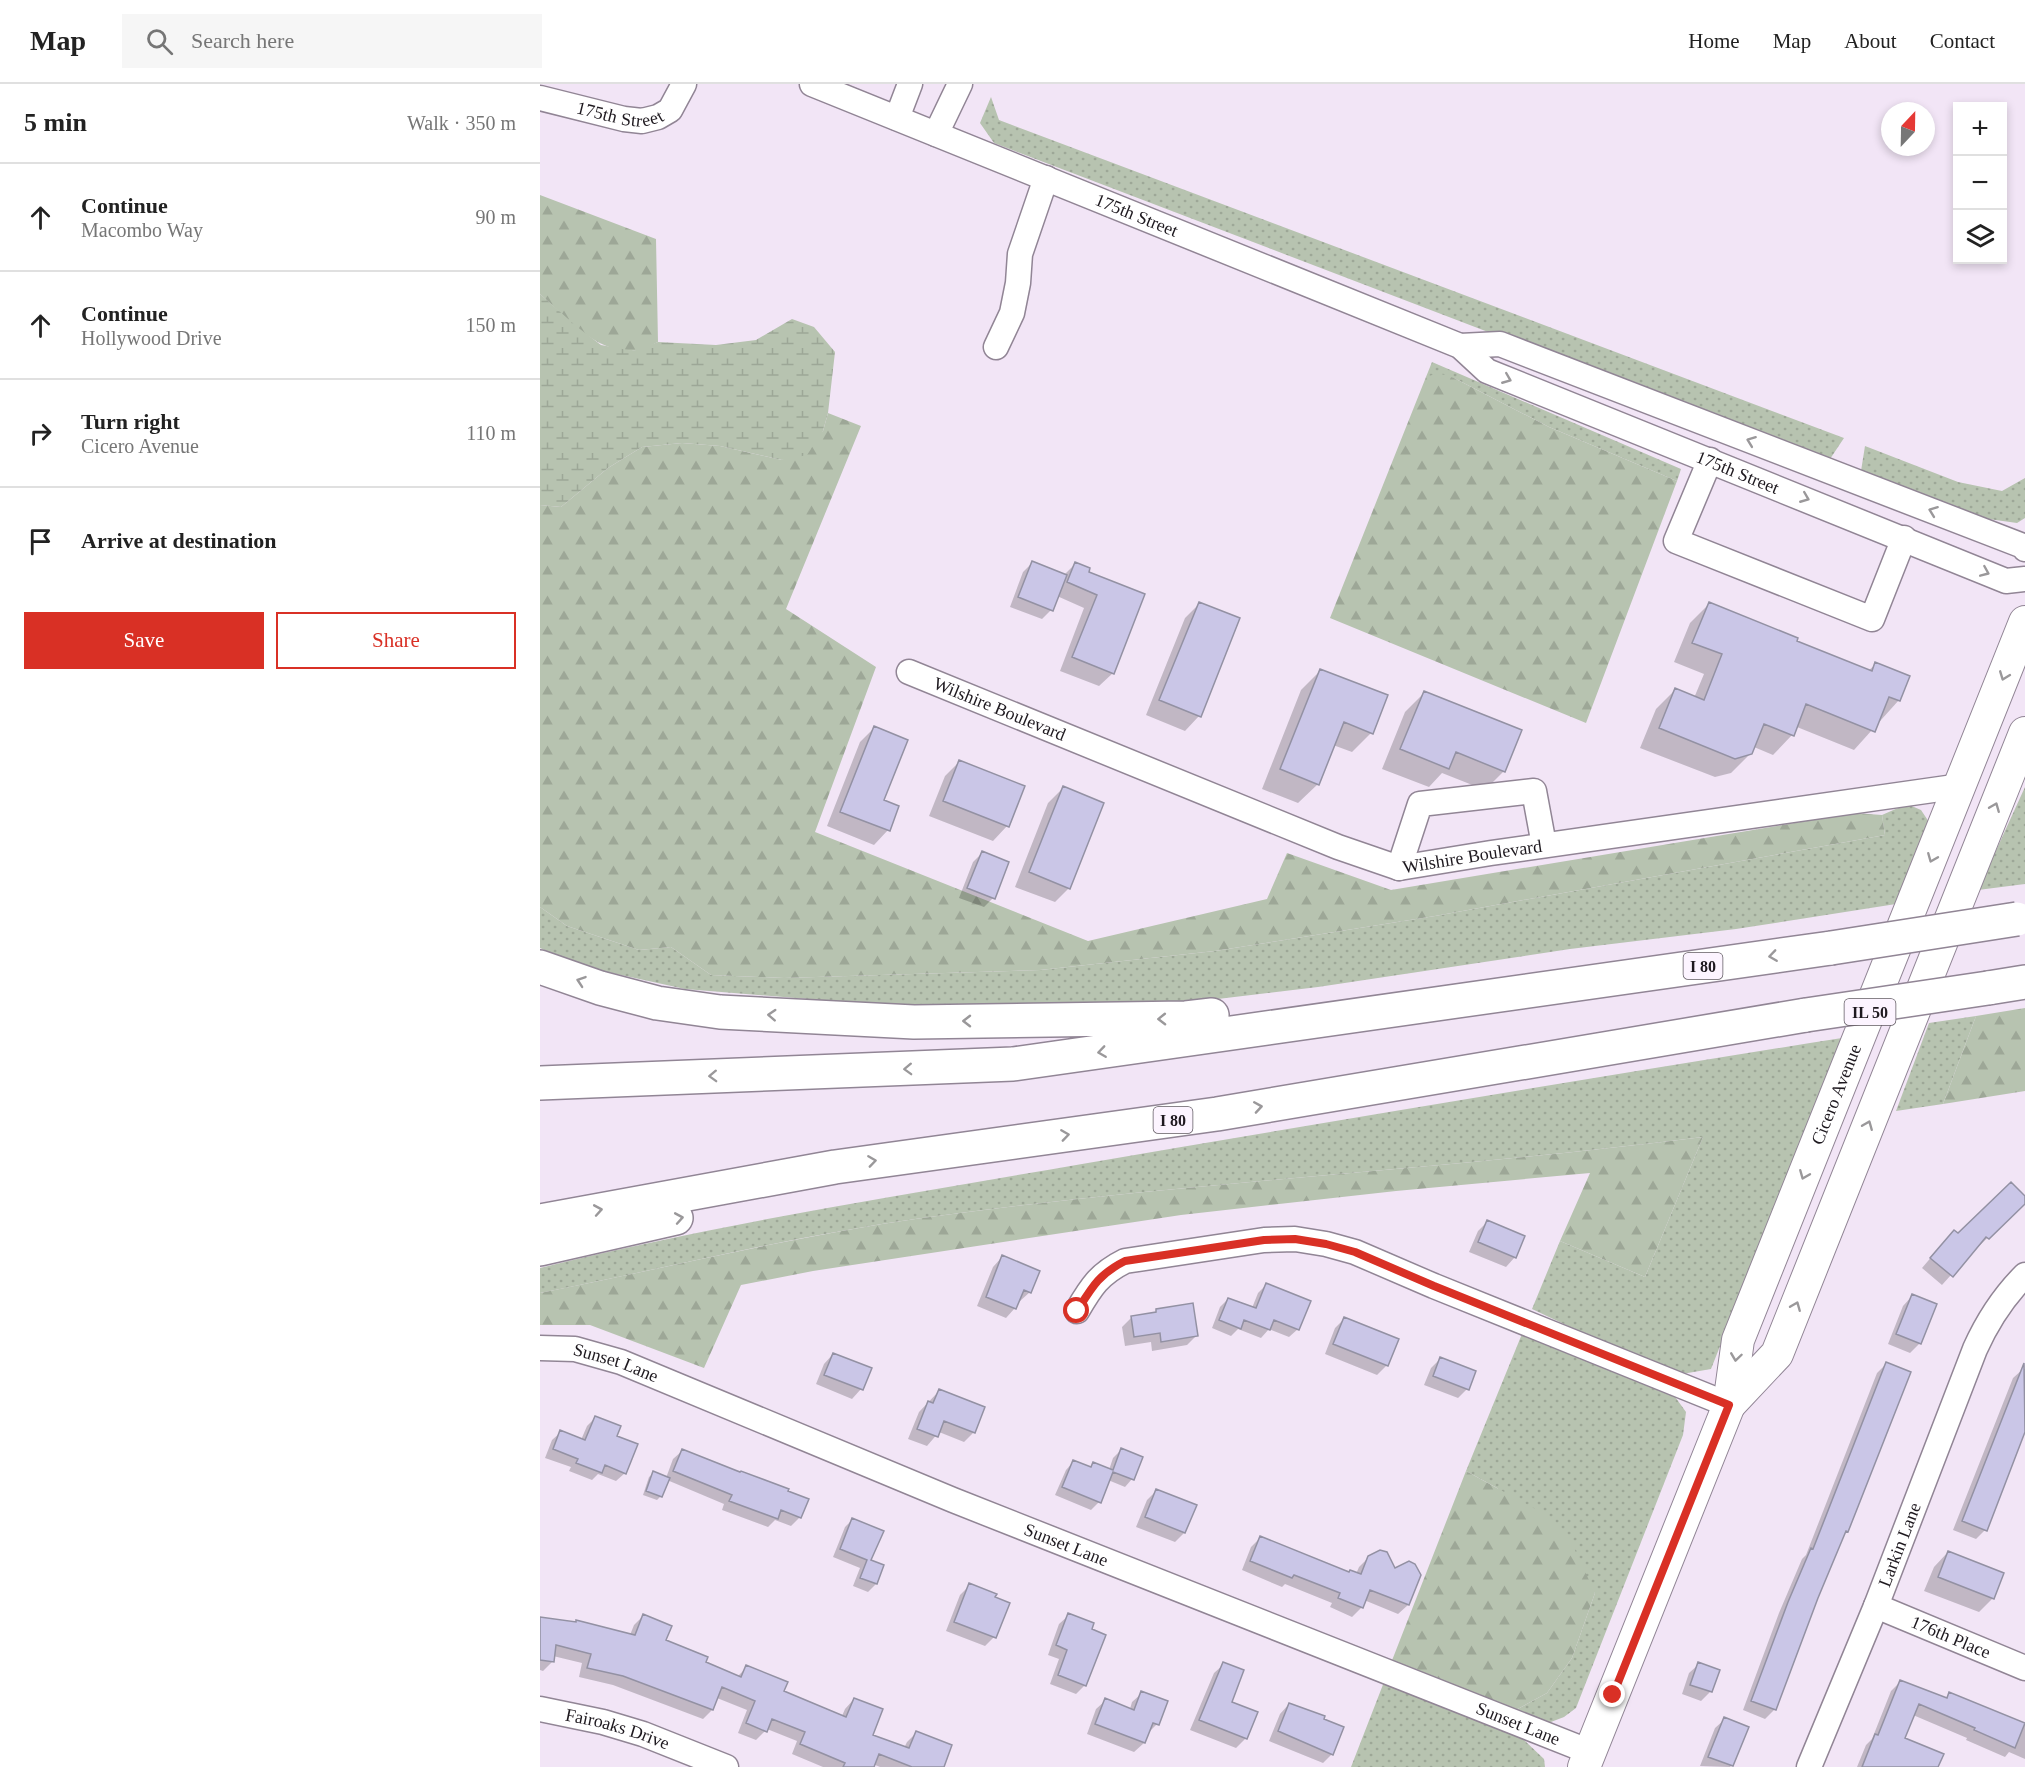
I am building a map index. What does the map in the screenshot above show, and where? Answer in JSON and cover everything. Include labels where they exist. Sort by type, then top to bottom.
[{"type":"highway","name":"I 80","points":[[540,1083],[1013,1064],[2021,919]]},
{"type":"highway","points":[[540,967],[657,1003],[720,1012],[914,1022],[1186,1018],[1321,1000],[1575,984]]},
{"type":"highway","name":"I 80","points":[[540,1221],[835,1167],[1217,1114],[1806,1015],[2025,982]]},
{"type":"highway","points":[[540,1249],[661,1221],[773,1200],[835,1167]]},
{"type":"main road","name":"Cicero Avenue","points":[[1587,1760],[1729,1405],[1738,1340],[2025,622]]},
{"type":"main road","name":"Cicero Avenue","points":[[1729,1405],[1777,1354],[2025,733]]},
{"type":"street","name":"175th Street","points":[[540,98],[624,119],[642,121],[658,117],[670,110],[684,84]]},
{"type":"street","name":"175th Street","points":[[812,84],[1460,346],[1487,371],[2006,581],[2025,579]]},
{"type":"street","points":[[897,118],[910,84]]},
{"type":"street","points":[[936,134],[960,84]]},
{"type":"street","points":[[996,347],[1012,313],[1020,255],[1046,178]]},
{"type":"street","name":"175th Street","points":[[1460,346],[1500,344],[2023,546],[2025,549]]},
{"type":"street","points":[[1710,460],[1676,541],[1872,619],[1904,538]]},
{"type":"street","name":"Wilshire Boulevard","points":[[909,672],[1338,847],[1399,868],[1544,845],[1961,786]]},
{"type":"street","points":[[1399,868],[1420,804],[1534,791],[1544,845]]},
{"type":"street","points":[[1077,1311],[1094,1284],[1106,1271],[1125,1261],[1264,1240],[1295,1239],[1355,1252],[1445,1291],[1729,1405]]},
{"type":"street","name":"Larkin Lane","points":[[1809,1767],[1876,1606],[1976,1348],[1988,1321],[2008,1292],[2025,1275]]},
{"type":"street","name":"Sunset Lane","points":[[540,1348],[575,1349],[621,1362],[1587,1760]]},
{"type":"street","name":"176th Place","points":[[1876,1606],[2025,1668]]},
{"type":"street","name":"Fairoaks Drive","points":[[540,1709],[603,1722],[643,1734],[726,1767]]},
{"type":"green space","points":[[991,97],[999,120],[1844,438],[1828,462],[994,143],[980,123]]},
{"type":"green space","points":[[540,195],[656,239],[658,342],[631,351],[605,345],[581,331],[540,294]]},
{"type":"green space","points":[[540,294],[601,345],[633,351],[658,342],[716,345],[756,340],[792,319],[814,327],[835,352],[828,413],[823,431],[807,455],[782,460],[720,446],[682,443],[642,447],[608,468],[561,507],[540,505]]},
{"type":"green space","points":[[1432,362],[1681,469],[1677,481],[1549,427],[1454,378],[1426,377]]},
{"type":"green space","points":[[1438,373],[1454,378],[1549,427],[1677,481],[1586,723],[1330,618],[1426,377]]},
{"type":"green space","points":[[828,413],[861,426],[786,609],[876,667],[815,832],[1088,941],[1267,899],[1287,853],[1391,890],[1855,813],[1882,815],[1885,835],[1435,916],[1215,951],[1040,970],[784,978],[711,975],[671,947],[639,950],[567,926],[540,907],[540,505],[561,507],[608,468],[642,447],[682,443],[720,446],[782,460],[823,431]]},
{"type":"green space","points":[[1865,446],[1958,482],[2002,491],[2025,478],[2025,518],[2017,523],[1967,516],[1861,471]]},
{"type":"green space","points":[[2025,787],[2025,884],[1978,890]]},
{"type":"green space","points":[[1907,804],[1921,810],[1929,822],[1896,904],[1736,929],[1570,949],[1318,987],[1201,1001],[1122,1005],[907,1007],[685,989],[580,966],[540,948],[540,907],[567,926],[639,950],[671,947],[711,975],[784,978],[1040,970],[1215,951],[1435,916],[1885,835],[1882,815]]},
{"type":"green space","points":[[2025,1008],[2025,1091],[1943,1104],[1976,1016]]},
{"type":"green space","points":[[1976,1016],[1943,1104],[1896,1111],[1929,1023]]},
{"type":"green space","points":[[1842,1038],[1711,1369],[1682,1374],[1638,1359],[1532,1309],[1560,1241],[1645,1277],[1703,1137],[1508,1159],[1117,1195],[922,1218],[778,1243],[540,1293],[540,1268],[742,1224],[1272,1132]]},
{"type":"green space","points":[[1703,1137],[1645,1277],[1560,1241],[1590,1173],[1396,1191],[1181,1215],[813,1271],[741,1285],[704,1368],[590,1325],[540,1325],[540,1293],[874,1225],[1117,1195],[1508,1159]]},
{"type":"green space","points":[[1524,1329],[1673,1394],[1686,1412],[1683,1435],[1576,1708],[1564,1717],[1543,1725],[1514,1711],[1547,1693],[1572,1658],[1595,1593],[1497,1488],[1466,1471]]},
{"type":"green space","points":[[1466,1471],[1539,1511],[1573,1546],[1595,1593],[1572,1658],[1547,1693],[1514,1711],[1391,1663]]},
{"type":"green space","points":[[1384,1682],[1523,1739],[1544,1759],[1545,1767],[1351,1767]]},
{"type":"building","points":[[1032,561],[1067,575],[1053,611],[1018,597]]},
{"type":"building","points":[[1075,562],[1090,568],[1089,572],[1145,594],[1114,674],[1072,657],[1097,595],[1067,582]]},
{"type":"building","points":[[1199,602],[1240,618],[1201,717],[1159,700]]},
{"type":"building","points":[[1709,602],[1872,671],[1875,662],[1910,676],[1900,701],[1889,697],[1875,732],[1806,704],[1794,736],[1764,724],[1752,754],[1735,759],[1659,728],[1675,688],[1704,700],[1722,654],[1692,643]]},
{"type":"building","points":[[1320,669],[1388,695],[1373,734],[1344,722],[1319,785],[1280,769]]},
{"type":"building","points":[[1424,691],[1522,730],[1505,772],[1456,752],[1449,769],[1400,749]]},
{"type":"building","points":[[874,726],[908,740],[884,800],[899,806],[890,831],[840,812]]},
{"type":"building","points":[[959,760],[1025,786],[1009,827],[943,801]]},
{"type":"building","points":[[1063,786],[1104,803],[1070,889],[1029,872]]},
{"type":"building","points":[[982,851],[1009,862],[995,899],[967,888]]},
{"type":"building","points":[[2011,1182],[2025,1196],[2025,1204],[1989,1239],[1986,1237],[1953,1277],[1930,1258],[1954,1230],[1958,1233]]},
{"type":"building","points":[[1487,1220],[1525,1236],[1516,1258],[1478,1242]]},
{"type":"building","points":[[1002,1255],[1040,1271],[1031,1293],[1024,1290],[1016,1309],[986,1297]]},
{"type":"building","points":[[1266,1283],[1311,1301],[1299,1330],[1274,1320],[1270,1330],[1244,1320],[1241,1329],[1219,1320],[1228,1298],[1256,1308]]},
{"type":"building","points":[[1912,1294],[1937,1304],[1921,1344],[1896,1334]]},
{"type":"building","points":[[1193,1303],[1198,1336],[1161,1342],[1160,1333],[1134,1337],[1131,1316]]},
{"type":"building","points":[[1344,1317],[1399,1339],[1388,1366],[1333,1344]]},
{"type":"building","points":[[833,1353],[872,1368],[863,1390],[824,1375]]},
{"type":"building","points":[[1440,1357],[1476,1371],[1469,1390],[1433,1376]]},
{"type":"building","points":[[1886,1362],[1911,1372],[1848,1532],[1846,1531],[1818,1598],[1776,1710],[1751,1701],[1788,1602],[1811,1548],[1813,1549]]},
{"type":"building","points":[[2024,1363],[2025,1432],[1987,1531],[1962,1521]]},
{"type":"building","points":[[939,1389],[985,1407],[975,1433],[944,1421],[938,1437],[917,1429],[928,1401],[933,1403]]},
{"type":"building","points":[[595,1416],[621,1426],[617,1436],[638,1444],[626,1474],[605,1465],[602,1473],[576,1463],[578,1459],[553,1449],[560,1430],[585,1440]]},
{"type":"building","points":[[1121,1448],[1143,1457],[1134,1480],[1113,1472],[1101,1503],[1062,1487],[1073,1460],[1091,1467],[1093,1462],[1113,1470]]},
{"type":"building","points":[[682,1449],[789,1489],[788,1491],[809,1499],[801,1518],[781,1510],[778,1519],[729,1501],[732,1495],[673,1471]]},
{"type":"building","points":[[653,1471],[670,1478],[662,1497],[646,1491]]},
{"type":"building","points":[[1156,1489],[1197,1505],[1185,1533],[1145,1517]]},
{"type":"building","points":[[852,1518],[884,1531],[871,1560],[884,1565],[877,1584],[860,1578],[867,1560],[840,1549]]},
{"type":"building","points":[[1260,1536],[1349,1572],[1350,1570],[1361,1574],[1368,1556],[1380,1550],[1387,1552],[1395,1568],[1409,1561],[1415,1564],[1421,1575],[1409,1605],[1370,1590],[1363,1608],[1338,1598],[1340,1593],[1294,1575],[1292,1578],[1250,1561]]},
{"type":"building","points":[[1948,1551],[2004,1573],[1994,1599],[1938,1577]]},
{"type":"building","points":[[969,1583],[997,1594],[995,1597],[1010,1603],[996,1638],[954,1622]]},
{"type":"building","points":[[1068,1613],[1094,1623],[1092,1629],[1106,1635],[1086,1686],[1058,1675],[1067,1650],[1056,1645]]},
{"type":"building","points":[[643,1614],[672,1626],[666,1640],[708,1657],[706,1662],[741,1677],[746,1665],[788,1682],[784,1691],[846,1717],[854,1698],[883,1709],[873,1735],[909,1748],[916,1731],[952,1745],[944,1767],[912,1767],[879,1754],[874,1767],[843,1767],[845,1763],[800,1744],[805,1732],[772,1719],[767,1732],[746,1723],[755,1701],[722,1687],[713,1710],[623,1676],[587,1668],[591,1654],[556,1645],[554,1662],[540,1660],[540,1617],[576,1622],[576,1620],[635,1635]]},
{"type":"building","points":[[1223,1662],[1244,1670],[1232,1702],[1258,1712],[1247,1739],[1199,1720]]},
{"type":"building","points":[[1698,1662],[1720,1670],[1712,1692],[1690,1685]]},
{"type":"building","points":[[1900,1680],[1947,1698],[1949,1692],[2025,1723],[2015,1748],[1919,1704],[1905,1738],[1944,1754],[1938,1767],[1862,1767],[1875,1734],[1878,1735]]},
{"type":"building","points":[[1141,1691],[1168,1701],[1159,1725],[1153,1723],[1145,1743],[1095,1724],[1105,1698],[1134,1710]]},
{"type":"building","points":[[1289,1703],[1325,1716],[1324,1719],[1344,1727],[1333,1755],[1278,1731]]},
{"type":"building","points":[[1724,1717],[1749,1727],[1733,1766],[1708,1757]]},
{"type":"route","points":[[1077,1311],[1094,1284],[1106,1271],[1125,1261],[1202,1248],[1264,1240],[1295,1239],[1355,1252],[1729,1405],[1613,1695]]}]
